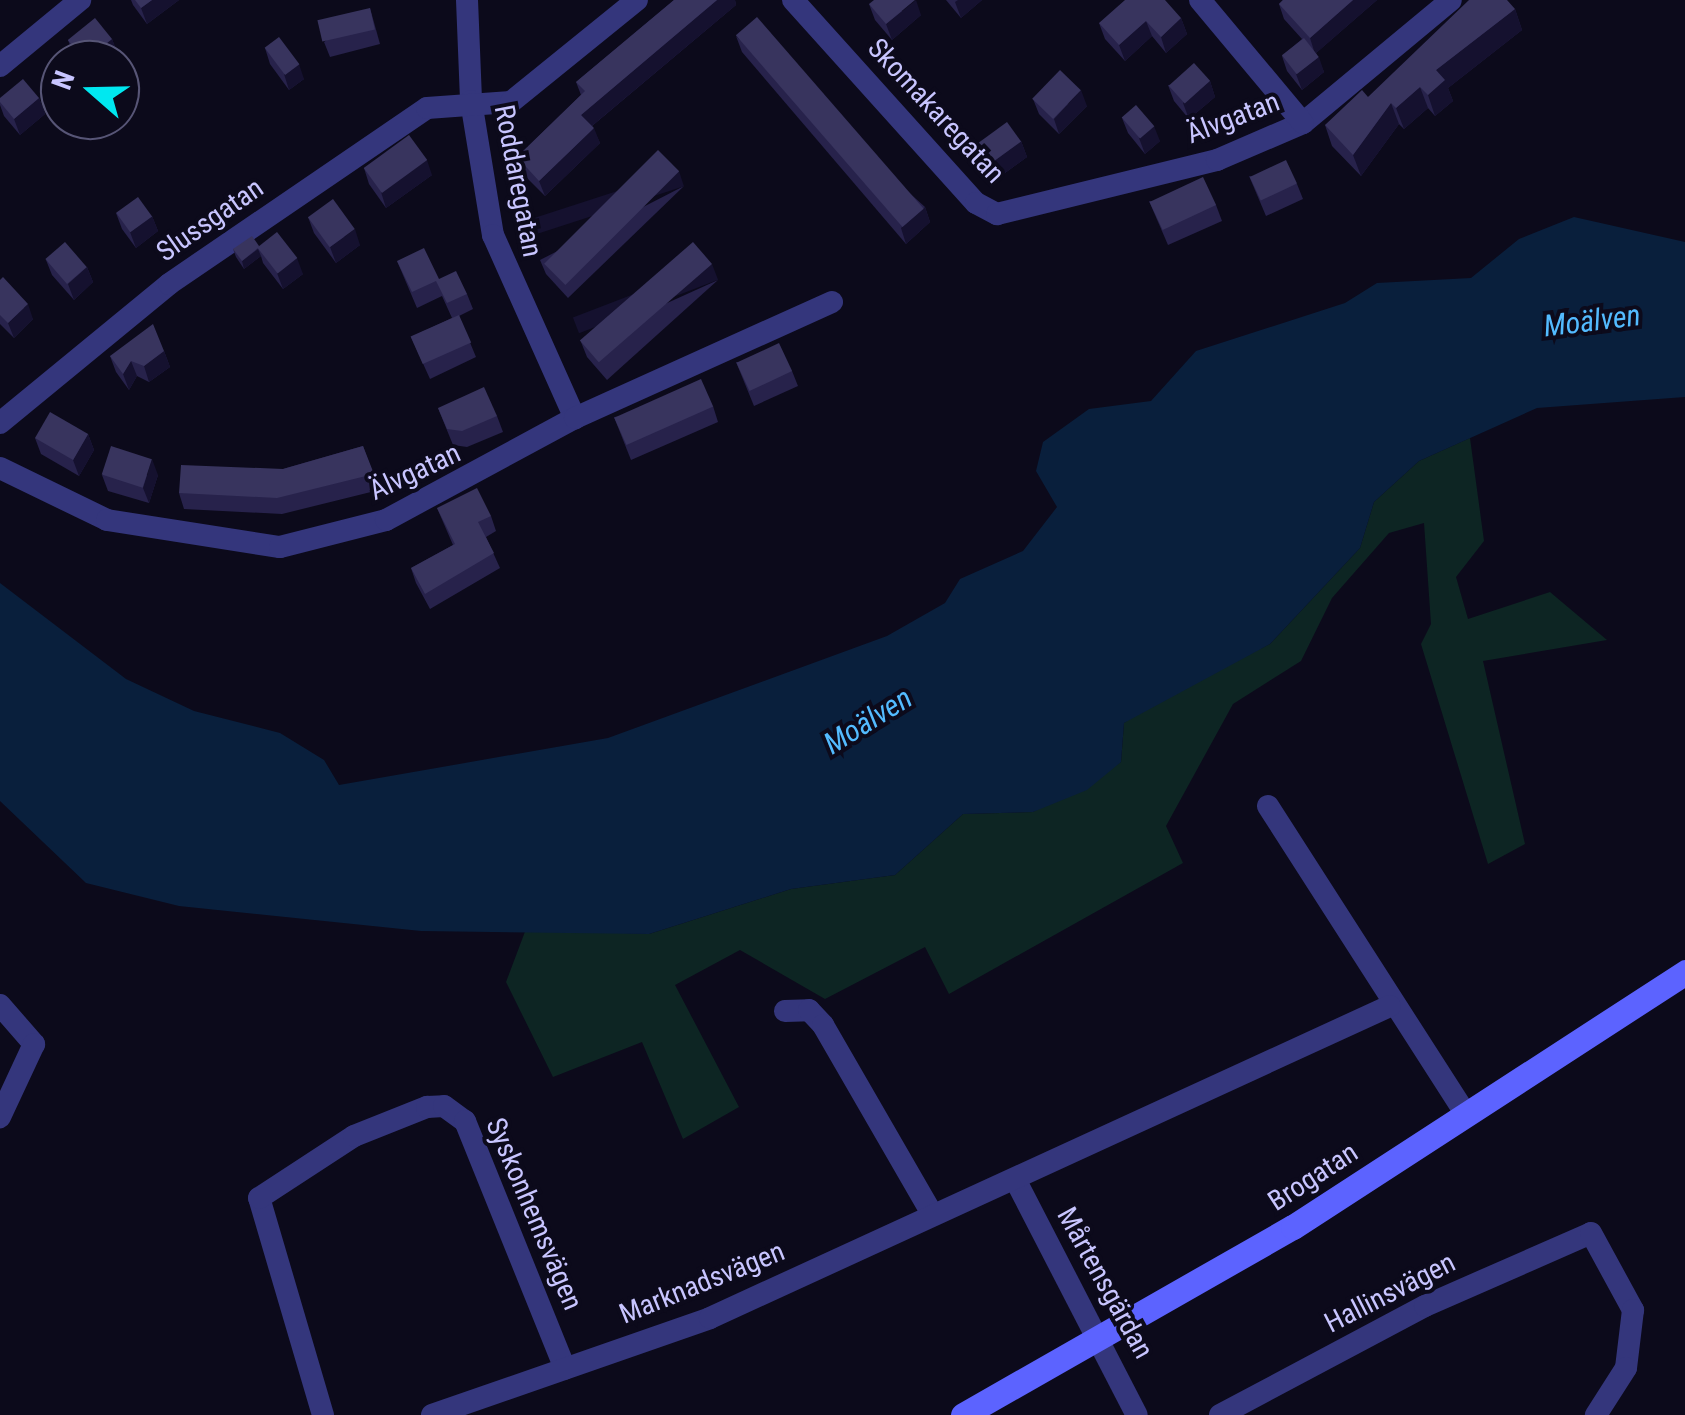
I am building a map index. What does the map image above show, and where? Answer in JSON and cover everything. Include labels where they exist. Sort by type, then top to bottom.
[{"type":"main road","name":"Brogatan","points":[[963,1415],[1104,1339],[1466,1114],[1685,972]]},
{"type":"street","points":[[0,66],[80,0]]},
{"type":"street","name":"Roddaregatan","points":[[467,0],[471,101],[493,235],[575,418]]},
{"type":"street","name":"Slussgatan","points":[[0,423],[169,284],[427,108],[471,101],[511,102],[637,0]]},
{"type":"street","name":"Skomakaregatan","points":[[793,0],[976,203],[998,214]]},
{"type":"street","points":[[1200,0],[1303,123]]},
{"type":"street","name":"Älvgatan","points":[[998,214],[1217,160],[1303,123],[1451,0]]},
{"type":"street","name":"Älvgatan","points":[[0,468],[107,520],[280,547],[386,520],[575,418],[832,302]]},
{"type":"street","points":[[1268,806],[1390,1006],[1466,1114]]},
{"type":"street","points":[[0,1006],[24,1025],[33,1060],[0,1117]]},
{"type":"street","name":"Marknadsvägen","points":[[432,1415],[710,1318],[932,1214],[1016,1181],[1390,1006]]},
{"type":"street","points":[[785,1011],[809,1010],[824,1025],[932,1214]]},
{"type":"street","name":"Syskonhemsvägen","points":[[323,1415],[259,1198],[354,1136],[428,1108],[444,1106],[465,1122],[565,1369]]},
{"type":"street","name":"Mårtensgärdan","points":[[1016,1181],[1083,1318],[1104,1339],[1137,1415]]},
{"type":"street","name":"Hallinsvägen","points":[[1220,1415],[1425,1306],[1590,1233],[1633,1310],[1626,1368],[1596,1415]]},
{"type":"green space","points":[[1470,438],[1484,541],[1456,577],[1468,619],[1550,592],[1607,640],[1483,661],[1525,844],[1488,864],[1421,644],[1431,624],[1424,523],[1389,533],[1332,598],[1301,661],[1233,704],[1166,826],[1183,863],[949,994],[925,947],[825,999],[740,950],[675,985],[739,1107],[683,1139],[642,1042],[553,1077],[506,982],[526,929],[649,934],[791,889],[895,875],[963,814],[1033,812],[1121,762],[1124,723],[1152,702],[1270,644],[1360,548],[1374,502],[1419,461]]},
{"type":"water","name":"Moälven","points":[[1574,217],[1685,242],[1685,397],[1537,408],[1419,461],[1374,502],[1360,548],[1270,644],[1124,723],[1121,762],[1087,790],[1033,812],[963,814],[895,875],[791,889],[649,934],[421,931],[179,906],[86,883],[0,801],[0,583],[126,679],[194,711],[280,733],[324,760],[339,785],[608,738],[887,636],[945,603],[960,579],[1023,551],[1057,507],[1036,471],[1043,442],[1089,409],[1151,401],[1196,351],[1345,303],[1377,283],[1471,278],[1519,239]]},
{"type":"building","points":[[135,0],[152,0],[141,8]]},
{"type":"building","points":[[674,0],[717,0],[581,115],[594,128],[539,181],[517,157],[585,91],[576,82]]},
{"type":"building","points":[[874,0],[915,0],[886,24],[869,4]]},
{"type":"building","points":[[1125,0],[1165,0],[1181,18],[1161,37],[1146,21],[1119,45],[1099,23]]},
{"type":"building","points":[[1283,0],[1353,0],[1310,38],[1279,4]]},
{"type":"building","points":[[1469,0],[1507,0],[1515,9],[1436,70],[1445,80],[1428,95],[1420,87],[1396,108],[1391,103],[1353,155],[1325,125],[1362,90],[1368,97]]},
{"type":"building","points":[[370,8],[375,29],[322,42],[317,20]]},
{"type":"building","points":[[757,17],[924,209],[903,227],[736,35]]},
{"type":"building","points":[[95,18],[111,40],[68,40]]},
{"type":"building","points":[[279,37],[299,64],[285,75],[265,48]]},
{"type":"building","points":[[1304,38],[1319,57],[1297,74],[1282,55]]},
{"type":"building","points":[[1194,63],[1210,81],[1185,104],[1169,86]]},
{"type":"building","points":[[1060,70],[1081,90],[1053,119],[1032,99]]},
{"type":"building","points":[[23,79],[39,98],[14,119],[0,98]]},
{"type":"building","points":[[1136,105],[1154,126],[1140,139],[1122,117]]},
{"type":"building","points":[[1007,122],[1021,141],[992,163],[978,143]]},
{"type":"building","points":[[409,135],[427,160],[382,193],[364,168]]},
{"type":"building","points":[[658,150],[679,171],[565,285],[544,264]]},
{"type":"building","points":[[1286,160],[1297,184],[1261,200],[1250,177]]},
{"type":"building","points":[[1203,177],[1216,205],[1163,230],[1150,202]]},
{"type":"building","points":[[138,197],[152,216],[130,232],[116,213]]},
{"type":"building","points":[[333,199],[355,229],[330,247],[308,217]]},
{"type":"building","points":[[277,232],[297,258],[278,273],[257,247]]},
{"type":"building","points":[[252,236],[259,246],[242,261],[233,249]]},
{"type":"building","points":[[65,242],[87,267],[67,284],[45,259]]},
{"type":"building","points":[[693,242],[712,264],[599,362],[580,340]]},
{"type":"building","points":[[424,248],[439,279],[456,271],[467,294],[447,303],[436,281],[412,292],[397,261]]},
{"type":"building","points":[[3,277],[28,304],[8,323],[0,315]]},
{"type":"building","points":[[459,315],[471,342],[423,364],[411,337]]},
{"type":"building","points":[[153,324],[164,351],[144,366],[131,361],[123,374],[110,356]]},
{"type":"building","points":[[779,343],[792,371],[750,391],[736,363]]},
{"type":"building","points":[[701,379],[713,406],[626,445],[614,418]]},
{"type":"building","points":[[484,387],[497,416],[462,431],[447,429],[438,408]]},
{"type":"building","points":[[50,412],[88,434],[73,460],[35,438]]},
{"type":"building","points":[[111,446],[152,459],[143,488],[102,475]]},
{"type":"building","points":[[363,446],[374,474],[277,498],[179,493],[181,465],[283,469]]},
{"type":"building","points":[[477,488],[491,516],[478,522],[494,553],[425,594],[411,568],[455,544],[437,508]]}]
